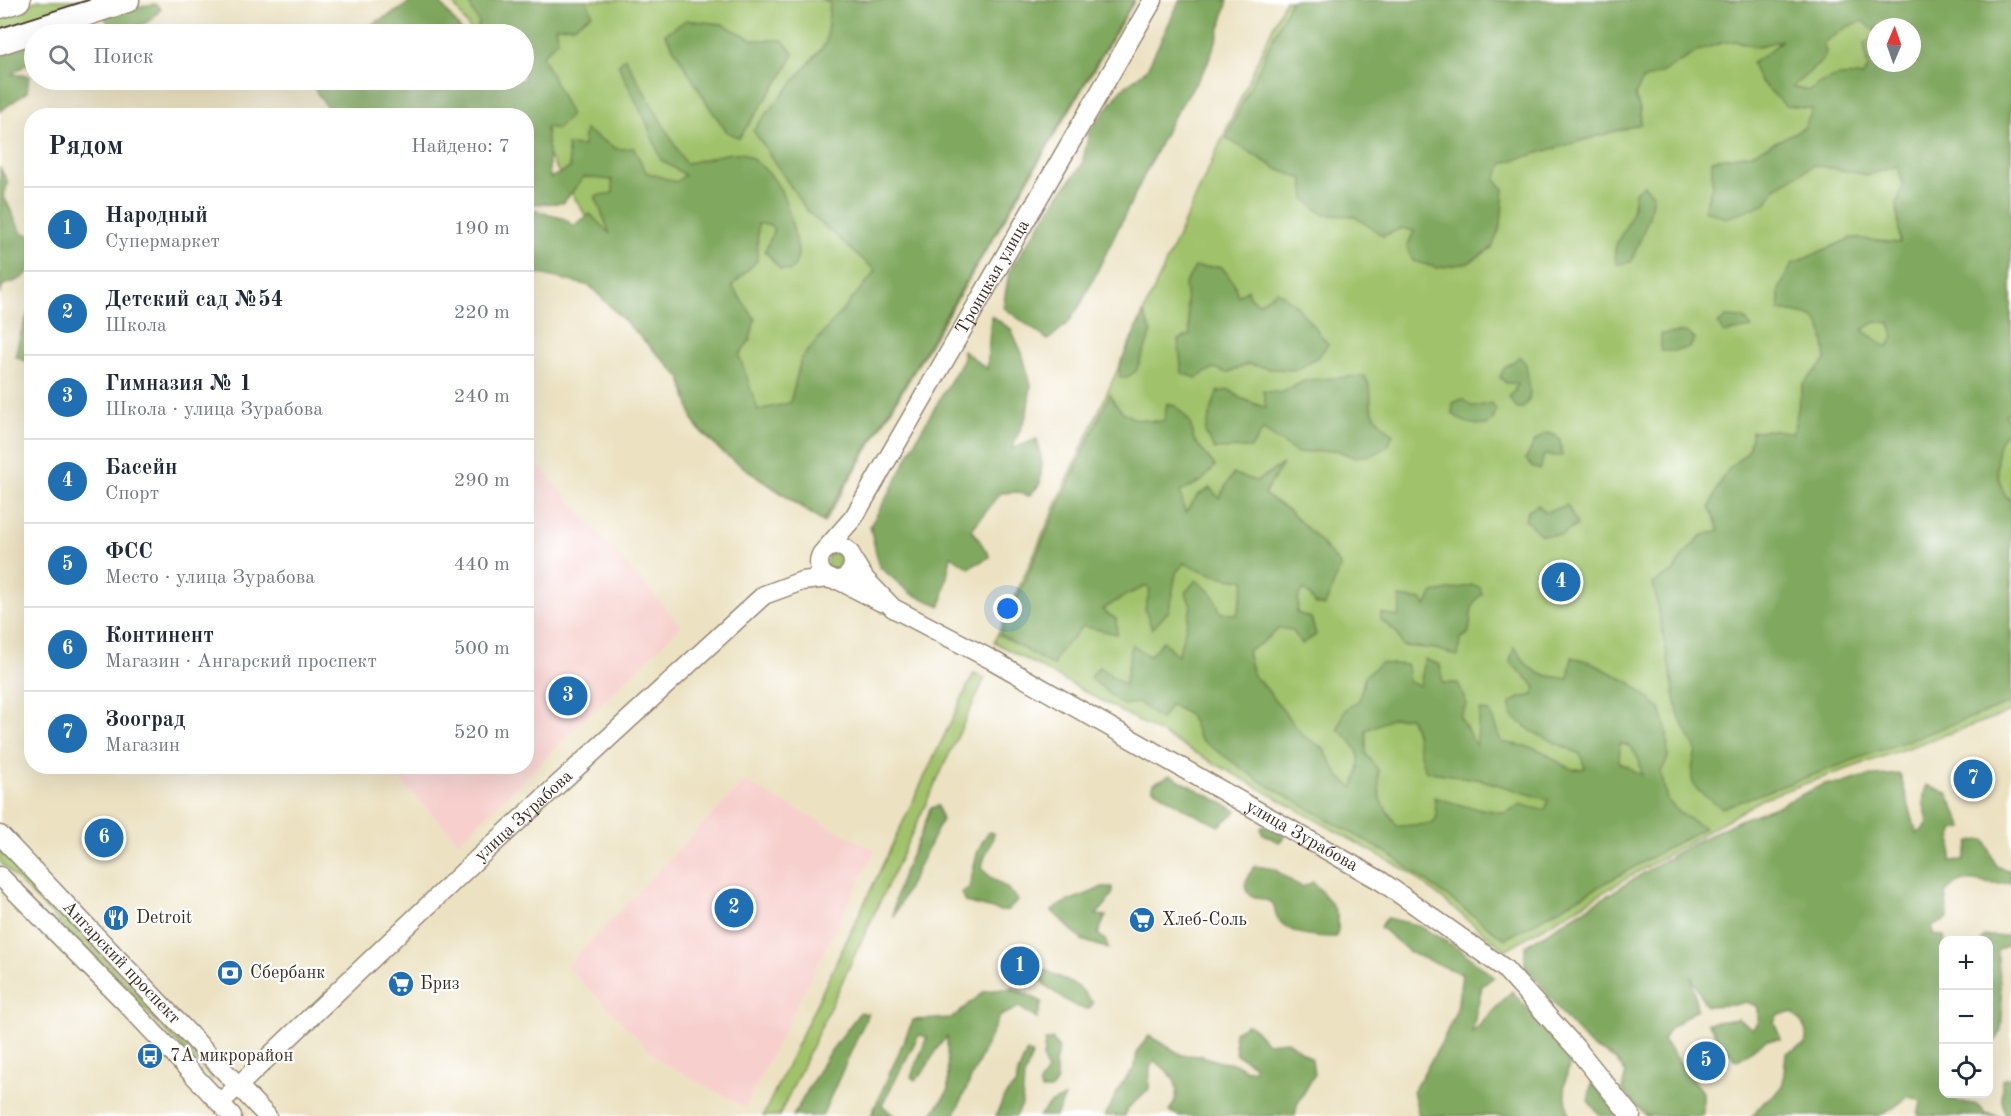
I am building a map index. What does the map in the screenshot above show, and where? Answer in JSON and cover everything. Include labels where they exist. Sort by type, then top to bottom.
[{"type":"main road","points":[[0,6],[18,0]]},
{"type":"main road","points":[[54,24],[127,0]]},
{"type":"main road","points":[[0,42],[24,34]]},
{"type":"street","name":"Троицкая улица","points":[[764,595],[824,551],[854,517],[1153,0]]},
{"type":"street","points":[[834,579],[844,578],[850,572],[854,517]]},
{"type":"street","points":[[832,546],[839,546],[852,557],[869,583],[894,608],[823,574],[819,567],[819,559],[824,551],[832,546]]},
{"type":"street","name":"улица Зурабова","points":[[226,1110],[237,1085],[476,860],[764,595],[806,579],[834,579]]},
{"type":"street","name":"улица Зурабова","points":[[894,608],[1005,667],[1381,881],[1504,968],[1577,1048],[1631,1116]]},
{"type":"street","name":"Ангарский проспект","points":[[0,835],[267,1116]]},
{"type":"street","name":"Ангарский проспект","points":[[0,876],[126,1003],[226,1110]]},
{"type":"shaded area","points":[[534,461],[681,626],[534,769]]},
{"type":"shaded area","points":[[395,774],[529,774],[459,842]]},
{"type":"shaded area","points":[[744,782],[875,850],[745,1107],[660,1061],[567,966]]},
{"type":"green space","points":[[39,0],[101,0],[0,33],[0,13]]},
{"type":"green space","points":[[412,0],[438,0],[456,24],[372,24],[399,10]]},
{"type":"green space","points":[[451,0],[1135,0],[824,523],[723,453],[696,427],[688,381],[534,132],[534,108],[526,108],[525,90],[534,90],[534,24],[467,24]]},
{"type":"green space","points":[[467,0],[587,0],[592,14],[574,26],[555,27],[558,40],[542,56],[571,115],[557,129],[546,127],[550,178],[570,168],[567,145],[583,146],[585,130],[617,149],[634,148],[646,172],[676,182],[685,175],[661,160],[647,124],[618,65],[625,58],[685,163],[738,153],[750,157],[771,176],[785,199],[796,240],[797,261],[790,271],[780,269],[765,251],[774,230],[769,224],[758,224],[757,261],[732,286],[755,319],[750,340],[739,355],[758,410],[790,403],[801,359],[876,271],[807,211],[753,130],[826,43],[830,3],[822,0],[1134,0],[823,521],[723,453],[694,423],[681,378],[590,286],[534,273],[534,210],[565,219],[573,226],[590,214],[610,234],[595,196],[613,193],[612,180],[584,177],[563,203],[534,204],[534,108],[327,108],[316,90],[534,90],[534,24],[479,23]]},
{"type":"green space","points":[[1180,0],[1228,0],[1206,67],[1172,119],[1082,302],[1069,322],[1048,340],[1003,307],[1009,272],[1056,199],[1082,165],[1089,132],[1122,89],[1147,69]]},
{"type":"green space","points":[[1285,0],[2011,0],[2011,712],[1764,798],[1505,950],[1409,872],[994,642]]},
{"type":"green space","points":[[1291,0],[2011,0],[2011,412],[2005,414],[2011,428],[2001,440],[1997,463],[2002,489],[2011,501],[2011,703],[1722,808],[1694,785],[1692,772],[1696,750],[1679,717],[1653,583],[1673,572],[1683,556],[1701,536],[1719,530],[1710,508],[1723,476],[1748,452],[1752,431],[1776,430],[1793,433],[1803,384],[1826,360],[1823,334],[1817,321],[1804,314],[1779,310],[1779,290],[1792,264],[1851,238],[1900,243],[1897,204],[1903,185],[1898,166],[1869,175],[1814,165],[1775,188],[1767,203],[1726,218],[1704,210],[1712,186],[1712,160],[1751,154],[1804,128],[1813,109],[1786,106],[1759,80],[1752,63],[1782,40],[1755,47],[1736,41],[1721,43],[1698,51],[1663,72],[1643,80],[1635,95],[1640,110],[1641,124],[1503,163],[1495,180],[1504,189],[1501,225],[1492,248],[1468,263],[1437,268],[1413,261],[1407,247],[1414,231],[1403,228],[1383,236],[1354,216],[1324,215],[1305,199],[1303,179],[1279,170],[1226,138]],"holes":[[[1877,321],[1890,323],[1894,337],[1887,347],[1862,330]]]},
{"type":"green space","points":[[156,4],[161,9],[153,18],[142,24],[108,24],[104,16],[131,7]]},
{"type":"green space","points":[[686,20],[722,24],[754,40],[782,40],[794,54],[782,76],[739,138],[727,132],[665,34]]},
{"type":"green space","points":[[1867,42],[1867,63],[1864,44]]},
{"type":"green space","points":[[24,47],[24,66],[12,74],[24,75],[24,90],[27,90],[0,111],[0,56]]},
{"type":"green space","points":[[0,167],[8,183],[4,196],[21,232],[24,233],[24,276],[3,285],[0,295]]},
{"type":"green space","points":[[1644,185],[1653,194],[1649,217],[1631,262],[1617,264],[1616,246],[1630,217],[1635,192]]},
{"type":"green space","points":[[1195,267],[1222,267],[1234,283],[1238,296],[1248,289],[1249,297],[1259,303],[1277,291],[1296,305],[1328,344],[1319,356],[1297,370],[1271,369],[1248,364],[1227,373],[1214,368],[1196,378],[1182,373],[1178,340],[1190,335],[1185,284]]},
{"type":"green space","points":[[1144,313],[1151,332],[1147,344],[1136,371],[1120,378],[1119,367]]},
{"type":"green space","points":[[991,316],[1011,329],[1022,353],[1031,385],[1027,414],[1012,449],[1037,439],[1042,463],[1040,484],[1029,496],[1018,492],[1001,493],[972,529],[990,557],[969,568],[951,556],[941,606],[910,593],[879,566],[870,526],[919,434],[963,360],[963,350],[987,369]]},
{"type":"green space","points":[[1726,317],[1744,318],[1752,328],[1724,333],[1718,324]]},
{"type":"green space","points":[[24,325],[24,361],[15,356]]},
{"type":"green space","points":[[1686,332],[1695,339],[1689,348],[1661,351],[1661,334]]},
{"type":"green space","points":[[1520,357],[1526,364],[1530,391],[1529,399],[1523,408],[1517,408],[1509,397],[1514,392],[1517,383],[1506,383],[1500,377],[1504,368]]},
{"type":"green space","points":[[1364,376],[1370,386],[1373,412],[1393,434],[1388,446],[1372,455],[1353,457],[1336,450],[1297,453],[1263,430],[1251,448],[1214,449],[1205,432],[1217,392],[1230,390],[1240,398],[1266,408],[1263,391],[1281,393],[1306,380]]},
{"type":"green space","points":[[1110,394],[1125,414],[1147,421],[1164,421],[1167,403],[1176,406],[1190,422],[1194,440],[1215,466],[1202,481],[1180,492],[1185,513],[1198,495],[1210,488],[1219,498],[1233,474],[1257,481],[1283,464],[1264,494],[1288,510],[1341,566],[1325,606],[1316,604],[1304,589],[1299,594],[1297,613],[1311,618],[1316,635],[1302,644],[1292,630],[1280,628],[1247,651],[1253,675],[1266,688],[1302,735],[1323,748],[1339,776],[1353,788],[1359,770],[1359,756],[1352,743],[1338,729],[1344,711],[1359,700],[1365,676],[1380,663],[1407,665],[1409,682],[1420,686],[1425,659],[1440,665],[1443,683],[1458,683],[1467,704],[1460,717],[1476,746],[1480,710],[1490,712],[1501,742],[1540,750],[1571,768],[1585,768],[1580,754],[1533,732],[1511,715],[1510,703],[1533,695],[1536,687],[1510,662],[1514,647],[1529,667],[1543,675],[1568,679],[1572,657],[1590,662],[1631,683],[1660,708],[1667,731],[1668,757],[1661,772],[1667,800],[1681,814],[1704,828],[1505,939],[1389,854],[1260,781],[1200,739],[1189,715],[1171,704],[1161,720],[1139,703],[1123,705],[1090,678],[1099,667],[1125,685],[1132,644],[1149,656],[1163,641],[1178,656],[1191,607],[1186,592],[1196,580],[1211,594],[1220,612],[1237,615],[1245,580],[1213,575],[1184,563],[1176,573],[1169,611],[1152,629],[1145,609],[1150,590],[1147,586],[1124,596],[1102,610],[1116,619],[1117,634],[1083,626],[1057,655],[1053,666],[1000,635]],"holes":[[[1410,717],[1426,771],[1482,780],[1548,800],[1545,810],[1521,804],[1505,813],[1464,806],[1434,797],[1437,817],[1432,824],[1397,826],[1380,800],[1378,770],[1366,754],[1366,730],[1393,718]],[[1620,743],[1631,747],[1639,760],[1642,775],[1619,762]]]},
{"type":"green space","points":[[1462,399],[1473,407],[1492,403],[1496,410],[1493,420],[1487,425],[1482,425],[1460,420],[1452,413],[1453,403]]},
{"type":"green space","points":[[1546,433],[1555,435],[1560,441],[1562,456],[1544,455],[1540,470],[1532,467],[1526,459],[1535,441]]},
{"type":"green space","points":[[1538,505],[1546,512],[1567,505],[1577,525],[1562,535],[1541,535],[1525,520],[1528,510]]},
{"type":"green space","points":[[833,552],[841,552],[847,558],[847,566],[841,572],[833,572],[827,566],[827,558]]},
{"type":"green space","points":[[1473,585],[1480,587],[1482,594],[1472,608],[1468,634],[1460,639],[1458,656],[1436,649],[1403,646],[1396,632],[1381,620],[1381,613],[1398,617],[1401,606],[1399,597],[1423,600],[1426,606],[1433,593]]},
{"type":"green space","points":[[974,673],[985,678],[779,1116],[763,1116]]},
{"type":"green space","points":[[1900,774],[1917,834],[1928,821],[1923,800],[1926,785],[1948,794],[1963,828],[1953,830],[1951,861],[1964,860],[1970,841],[1985,840],[1996,866],[2011,871],[2011,883],[1964,881],[1952,887],[1945,893],[1948,918],[1932,927],[1933,934],[1944,936],[1939,936],[1939,1098],[1951,1098],[1978,1105],[1985,1113],[2000,1116],[1918,1116],[1921,1102],[1908,1097],[1889,1111],[1877,1116],[1752,1116],[1764,1101],[1776,1094],[1783,1084],[1786,1053],[1805,1045],[1804,1027],[1793,1013],[1778,1014],[1774,1022],[1781,1039],[1766,1040],[1737,1061],[1724,1047],[1708,1023],[1738,1019],[1753,1029],[1758,1021],[1758,1007],[1747,1002],[1706,1006],[1691,976],[1697,1009],[1670,1028],[1663,1040],[1703,1092],[1703,1116],[1646,1116],[1622,1090],[1626,1073],[1615,1059],[1590,1045],[1525,968],[1525,946],[1691,844],[1742,819],[1776,807],[1824,784],[1841,784],[1862,777]]},
{"type":"green space","points":[[1170,775],[1237,811],[1219,826],[1188,811],[1153,789],[1153,784]]},
{"type":"green space","points":[[938,806],[942,820],[893,918],[903,874],[930,808]]},
{"type":"green space","points":[[1265,825],[1285,837],[1279,842],[1262,834],[1261,828]]},
{"type":"green space","points":[[988,832],[994,833],[982,869],[1010,891],[1018,901],[1008,910],[1000,911],[965,902],[961,893],[969,888],[978,850]]},
{"type":"green space","points":[[0,850],[216,1075],[213,1079],[0,862]]},
{"type":"green space","points":[[1255,866],[1274,869],[1303,887],[1313,882],[1337,914],[1336,937],[1321,937],[1295,932],[1282,923],[1276,915],[1273,903],[1255,897],[1245,887],[1249,874]]},
{"type":"green space","points":[[1102,887],[1112,887],[1112,894],[1107,903],[1096,915],[1106,916],[1098,934],[1105,940],[1109,949],[1082,940],[1052,911],[1063,903]]},
{"type":"green space","points":[[1387,918],[1418,925],[1462,951],[1494,977],[1482,986],[1472,1033],[1512,991],[1571,1058],[1564,1086],[1569,1116],[1419,1116],[1413,1091],[1442,1042],[1457,1009],[1462,974],[1411,953],[1380,927]]},
{"type":"green space","points":[[1993,936],[2011,936],[2011,942],[1998,951],[2002,1024],[1993,1043]]},
{"type":"green space","points":[[1045,970],[1079,987],[1093,1003],[1089,1009],[1071,1003],[1044,984],[1042,975]]},
{"type":"green space","points":[[1014,988],[1042,1002],[1037,1019],[1019,1007],[999,1017],[954,1116],[931,1116],[948,1091],[947,1037],[915,1080],[911,1077],[927,1037],[919,1035],[882,1105],[894,1116],[871,1116],[913,1020],[952,1018],[985,991]]},
{"type":"green space","points":[[860,1012],[868,1014],[822,1116],[793,1116],[827,1056]]},
{"type":"green space","points":[[1247,1025],[1252,1026],[1267,1043],[1287,1041],[1312,1059],[1314,1075],[1297,1105],[1295,1116],[1179,1116],[1169,1111],[1176,1096],[1175,1083],[1172,1077],[1155,1061],[1150,1068],[1149,1089],[1127,1109],[1125,1116],[1105,1116],[1121,1085],[1135,1067],[1137,1051],[1149,1036],[1182,1055],[1202,1056],[1236,1064],[1246,1070],[1254,1069],[1254,1065],[1236,1054],[1234,1032]]},
{"type":"green space","points":[[1052,1039],[1059,1049],[1055,1062],[1057,1081],[1051,1090],[1041,1090],[1039,1084],[1047,1071],[1043,1059],[1045,1041]]},
{"type":"green space","points":[[1027,1051],[1032,1055],[1024,1077],[1022,1105],[1016,1116],[996,1116],[1004,1097],[1016,1084]]},
{"type":"green space","points":[[2011,1078],[2011,1116],[2006,1116],[2002,1101],[2002,1079]]},
{"type":"green space","points":[[1592,1082],[1619,1116],[1601,1116],[1588,1101]]},
{"type":"green space","points":[[1065,1097],[1056,1116],[1039,1116],[1049,1104]]},
{"type":"tram line","points":[[0,28],[89,0]]},
{"type":"place","name":"Басейн","points":[[1561,582]]},
{"type":"place","name":"Гимназия № 1","points":[[568,696]]},
{"type":"place","name":"Зооград","points":[[1973,779]]},
{"type":"place","name":"Континент","points":[[104,838]]},
{"type":"place","name":"Детский сад №54","points":[[734,908]]},
{"type":"place","name":"Detroit","points":[[116,918]]},
{"type":"place","name":"Хлеб-Соль","points":[[1142,920]]},
{"type":"place","name":"Народный","points":[[1020,966]]},
{"type":"place","name":"Сбербанк","points":[[230,973]]},
{"type":"place","name":"Бриз","points":[[401,984]]},
{"type":"place","name":"7А микрорайон","points":[[150,1056]]},
{"type":"place","name":"ФСС","points":[[1706,1061]]}]
